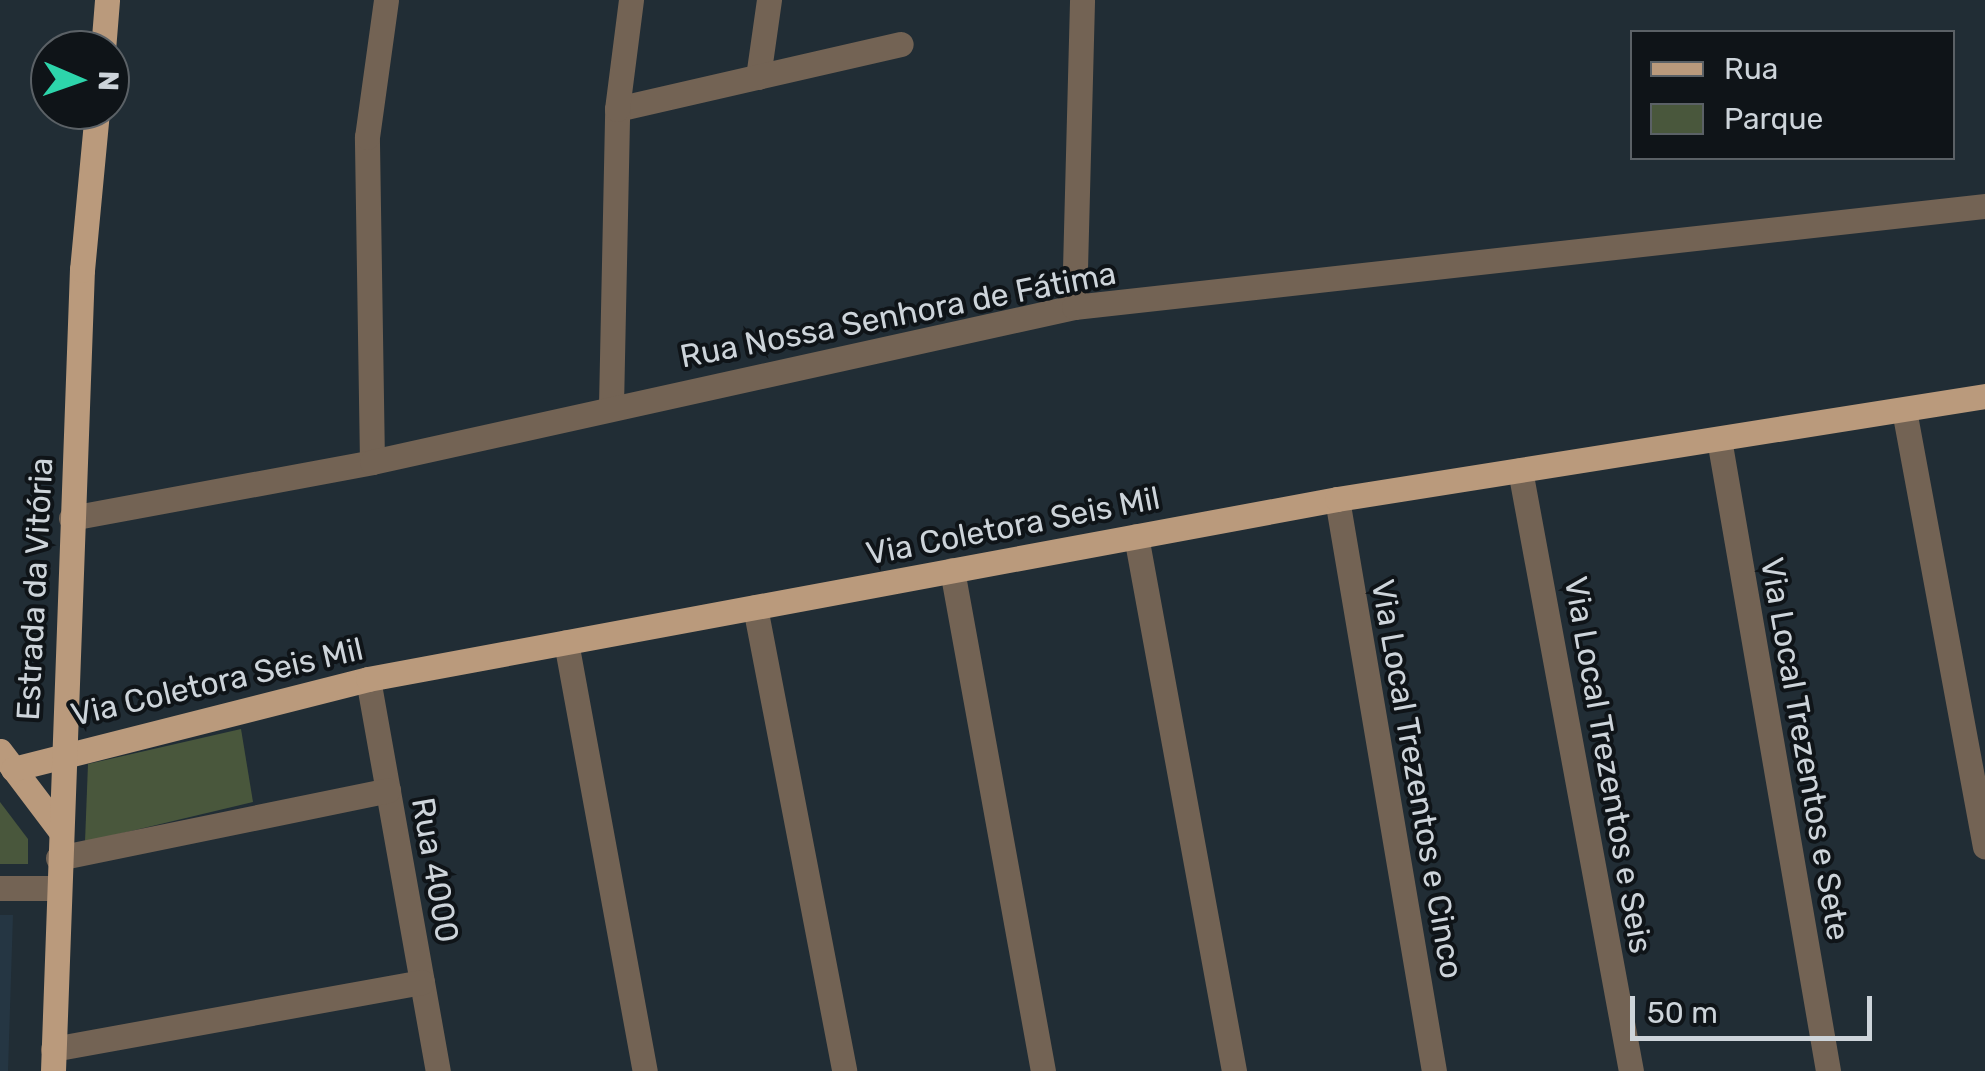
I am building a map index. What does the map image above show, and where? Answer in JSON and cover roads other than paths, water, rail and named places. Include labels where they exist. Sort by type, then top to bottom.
[{"type":"main road","points":[[104,30],[107,0]]},
{"type":"main road","name":"Estrada da Vitória","points":[[53,1060],[60,753],[96,130]]},
{"type":"main road","name":"Via Coletora Seis Mil","points":[[6,760],[60,753],[368,680],[1337,499],[1985,396]]},
{"type":"main road","points":[[0,737],[60,753]]},
{"type":"main road","points":[[6,760],[58,829]]},
{"type":"street","points":[[372,462],[367,137],[386,0]]},
{"type":"street","points":[[610,406],[617,110],[631,0]]},
{"type":"street","points":[[758,77],[768,0]]},
{"type":"street","points":[[1074,307],[1082,0]]},
{"type":"street","points":[[617,110],[901,44]]},
{"type":"street","name":"Rua Nossa Senhora de Fátima","points":[[71,518],[372,462],[610,406],[1074,307],[1985,206]]},
{"type":"street","points":[[1904,410],[1985,848]]},
{"type":"street","name":"Via Local Trezentos e Sete","points":[[1719,439],[1828,1071]]},
{"type":"street","name":"Via Local Trezentos e Seis","points":[[1520,470],[1631,1071]]},
{"type":"street","name":"Via Local Trezentos e Cinco","points":[[1337,499],[1434,1071]]},
{"type":"street","points":[[1136,536],[1234,1071]]},
{"type":"street","points":[[952,570],[1043,1071]]},
{"type":"street","points":[[755,607],[844,1071]]},
{"type":"street","points":[[566,642],[645,1071]]},
{"type":"street","name":"Rua 4000","points":[[368,680],[438,1071]]},
{"type":"street","points":[[58,858],[388,790]]},
{"type":"street","points":[[0,888],[57,888]]},
{"type":"street","points":[[53,1060],[422,982]]}]
